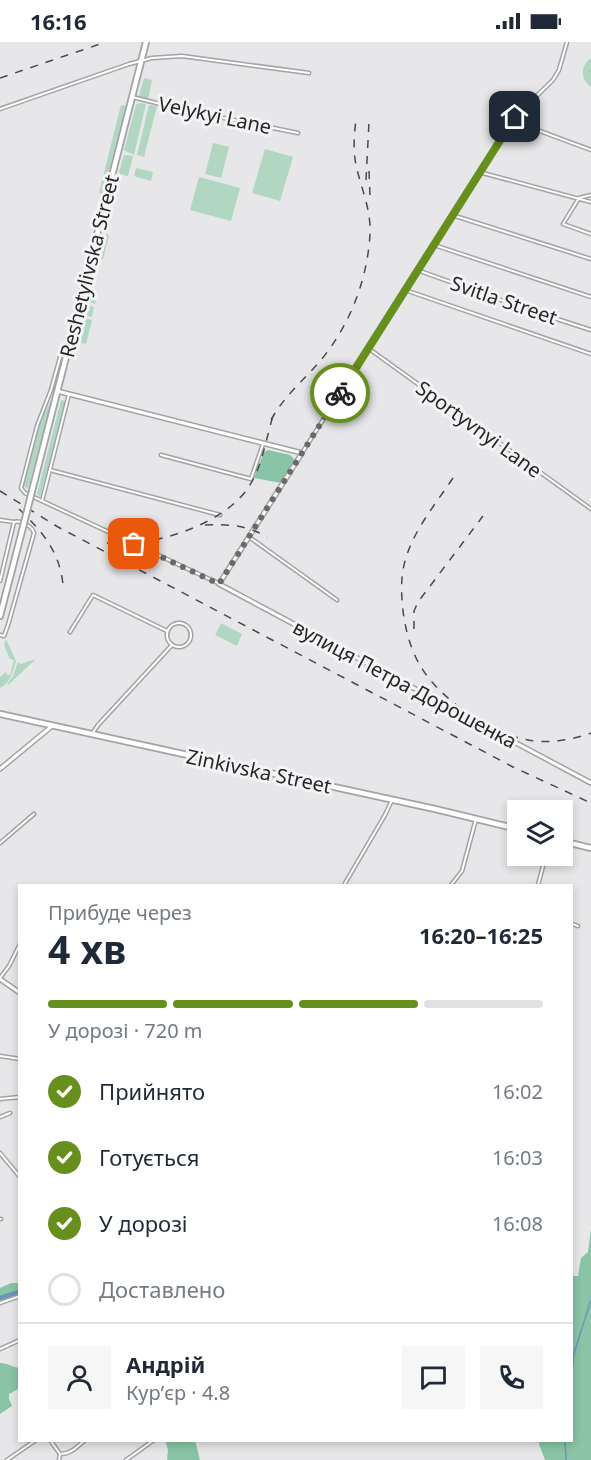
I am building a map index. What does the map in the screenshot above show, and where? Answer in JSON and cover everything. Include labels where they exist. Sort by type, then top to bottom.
[{"type":"main road","name":"Reshetylivska Street","points":[[0,616],[32,491],[54,391],[72,332],[146,42]]},
{"type":"main road","name":"Zinkivska Street","points":[[0,714],[507,827]]},
{"type":"main road","points":[[573,844],[591,848]]},
{"type":"street","points":[[302,453],[54,391],[36,426],[21,487],[25,493],[219,584],[249,537],[302,453],[368,348],[405,290],[452,214],[479,172],[513,121],[553,80],[559,70],[567,42]]},
{"type":"street","points":[[0,109],[142,61],[182,56],[309,73]]},
{"type":"street","name":"Velykyi Lane","points":[[132,98],[298,133]]},
{"type":"street","points":[[513,121],[591,150]]},
{"type":"street","points":[[479,172],[591,202]]},
{"type":"street","points":[[591,195],[579,198],[563,224],[591,234]]},
{"type":"street","points":[[452,214],[589,259],[591,252]]},
{"type":"street","points":[[433,245],[591,297]]},
{"type":"street","name":"Svitla Street","points":[[417,270],[591,330]]},
{"type":"street","points":[[405,290],[591,354]]},
{"type":"street","name":"Sportyvnyi Lane","points":[[368,348],[591,509]]},
{"type":"street","points":[[42,501],[69,394]]},
{"type":"street","points":[[161,455],[251,478],[264,443]]},
{"type":"street","points":[[50,470],[220,515]]},
{"type":"street","points":[[0,520],[18,521],[30,526],[34,533],[9,625],[4,636],[0,635]]},
{"type":"street","points":[[0,581],[14,522]]},
{"type":"street","points":[[249,537],[337,600]]},
{"type":"street","name":"вулиця Петра Дорошенка","points":[[219,584],[591,783]]},
{"type":"street","points":[[70,632],[93,595],[167,631]]},
{"type":"street","points":[[179,622],[187,625],[191,631],[190,640],[186,645],[177,647],[167,639],[167,631],[171,625],[179,622]]},
{"type":"street","points":[[92,734],[172,645]]},
{"type":"street","points":[[0,769],[52,726]]},
{"type":"street","points":[[345,884],[392,800]]},
{"type":"street","points":[[0,843],[34,814]]},
{"type":"street","points":[[452,884],[462,871],[476,819]]},
{"type":"street","points":[[538,884],[543,866]]},
{"type":"street","points":[[573,924],[578,926]]},
{"type":"street","points":[[18,948],[0,979],[18,992]]},
{"type":"street","points":[[0,1056],[18,1059]]},
{"type":"street","points":[[0,1099],[18,1097]]},
{"type":"street","points":[[0,1117],[10,1113]]},
{"type":"street","points":[[0,1153],[18,1175]]},
{"type":"street","points":[[0,1303],[18,1297]]},
{"type":"street","points":[[0,1349],[18,1341]]},
{"type":"street","points":[[7,1460],[33,1442]]},
{"type":"street","points":[[51,1442],[60,1454],[59,1460]]},
{"type":"street","points":[[60,1454],[70,1452],[83,1442]]},
{"type":"street","points":[[126,1460],[151,1442]]},
{"type":"green space","points":[[591,58],[591,87],[583,76],[583,69]]},
{"type":"green space","points":[[144,78],[152,80],[148,100],[141,99],[139,96]]},
{"type":"green space","points":[[146,104],[134,155],[124,150],[136,105]]},
{"type":"green space","points":[[121,105],[126,106],[103,194],[99,193]]},
{"type":"green space","points":[[149,105],[157,106],[144,157],[137,155]]},
{"type":"green space","points":[[213,143],[229,147],[221,178],[205,174]]},
{"type":"green space","points":[[265,149],[293,157],[280,201],[252,193]]},
{"type":"green space","points":[[124,155],[133,156],[128,176],[119,172]]},
{"type":"green space","points":[[136,168],[153,172],[151,181],[134,176]]},
{"type":"green space","points":[[199,177],[240,188],[231,221],[190,210]]},
{"type":"green space","points":[[107,234],[109,236],[103,259],[100,260],[97,257],[103,236]]},
{"type":"green space","points":[[89,293],[97,295],[95,304],[88,302],[87,305],[94,307],[92,317],[83,315]]},
{"type":"green space","points":[[83,318],[92,320],[86,344],[77,342]]},
{"type":"green space","points":[[52,399],[28,489],[22,485],[38,426]]},
{"type":"green space","points":[[61,400],[67,401],[40,497],[37,494]]},
{"type":"green space","points":[[268,450],[290,455],[294,459],[281,483],[254,478],[264,452]]},
{"type":"green space","points":[[221,623],[242,634],[237,646],[215,635]]},
{"type":"green space","points":[[6,639],[16,661],[9,680],[0,688],[0,677],[7,671],[6,674],[10,675],[14,660],[10,659],[4,645]]},
{"type":"green space","points":[[36,659],[7,685],[18,662],[21,664]]},
{"type":"green space","points":[[591,1229],[591,1460],[545,1460],[540,1442],[573,1442],[573,1276],[578,1276],[581,1258],[588,1252]]},
{"type":"green space","points":[[11,1283],[18,1283],[18,1294],[0,1300],[0,1288]]},
{"type":"green space","points":[[0,1363],[18,1368],[18,1389],[9,1394],[12,1406],[0,1414]]},
{"type":"green space","points":[[166,1442],[196,1442],[200,1460],[167,1460]]},
{"type":"waterway","points":[[0,1298],[18,1293]]},
{"type":"waterway","points":[[573,1362],[591,1300]]},
{"type":"waterway","points":[[565,1442],[566,1460]]},
{"type":"railway","points":[[0,78],[100,44]]},
{"type":"railway","points":[[271,420],[341,332],[356,300],[366,267],[370,224],[355,159],[356,120]]},
{"type":"railway","points":[[366,180],[369,122]]},
{"type":"railway","points":[[369,171],[370,196]]},
{"type":"railway","points":[[107,543],[125,544],[164,538],[204,523],[222,513],[237,501],[253,479],[261,461],[274,413]]},
{"type":"railway","points":[[453,478],[421,525],[404,564],[403,612],[411,647],[421,667],[453,703],[498,731],[544,742],[591,733]]},
{"type":"railway","points":[[0,491],[58,527],[513,767],[591,803]]},
{"type":"railway","points":[[19,509],[54,552],[63,585]]},
{"type":"railway","points":[[414,629],[414,611],[418,602],[483,516]]},
{"type":"railway","points":[[205,525],[237,526],[267,537]]},
{"type":"way so far","points":[[134,544],[219,584],[340,393]]},
{"type":"route","points":[[340,393],[515,117]]}]
